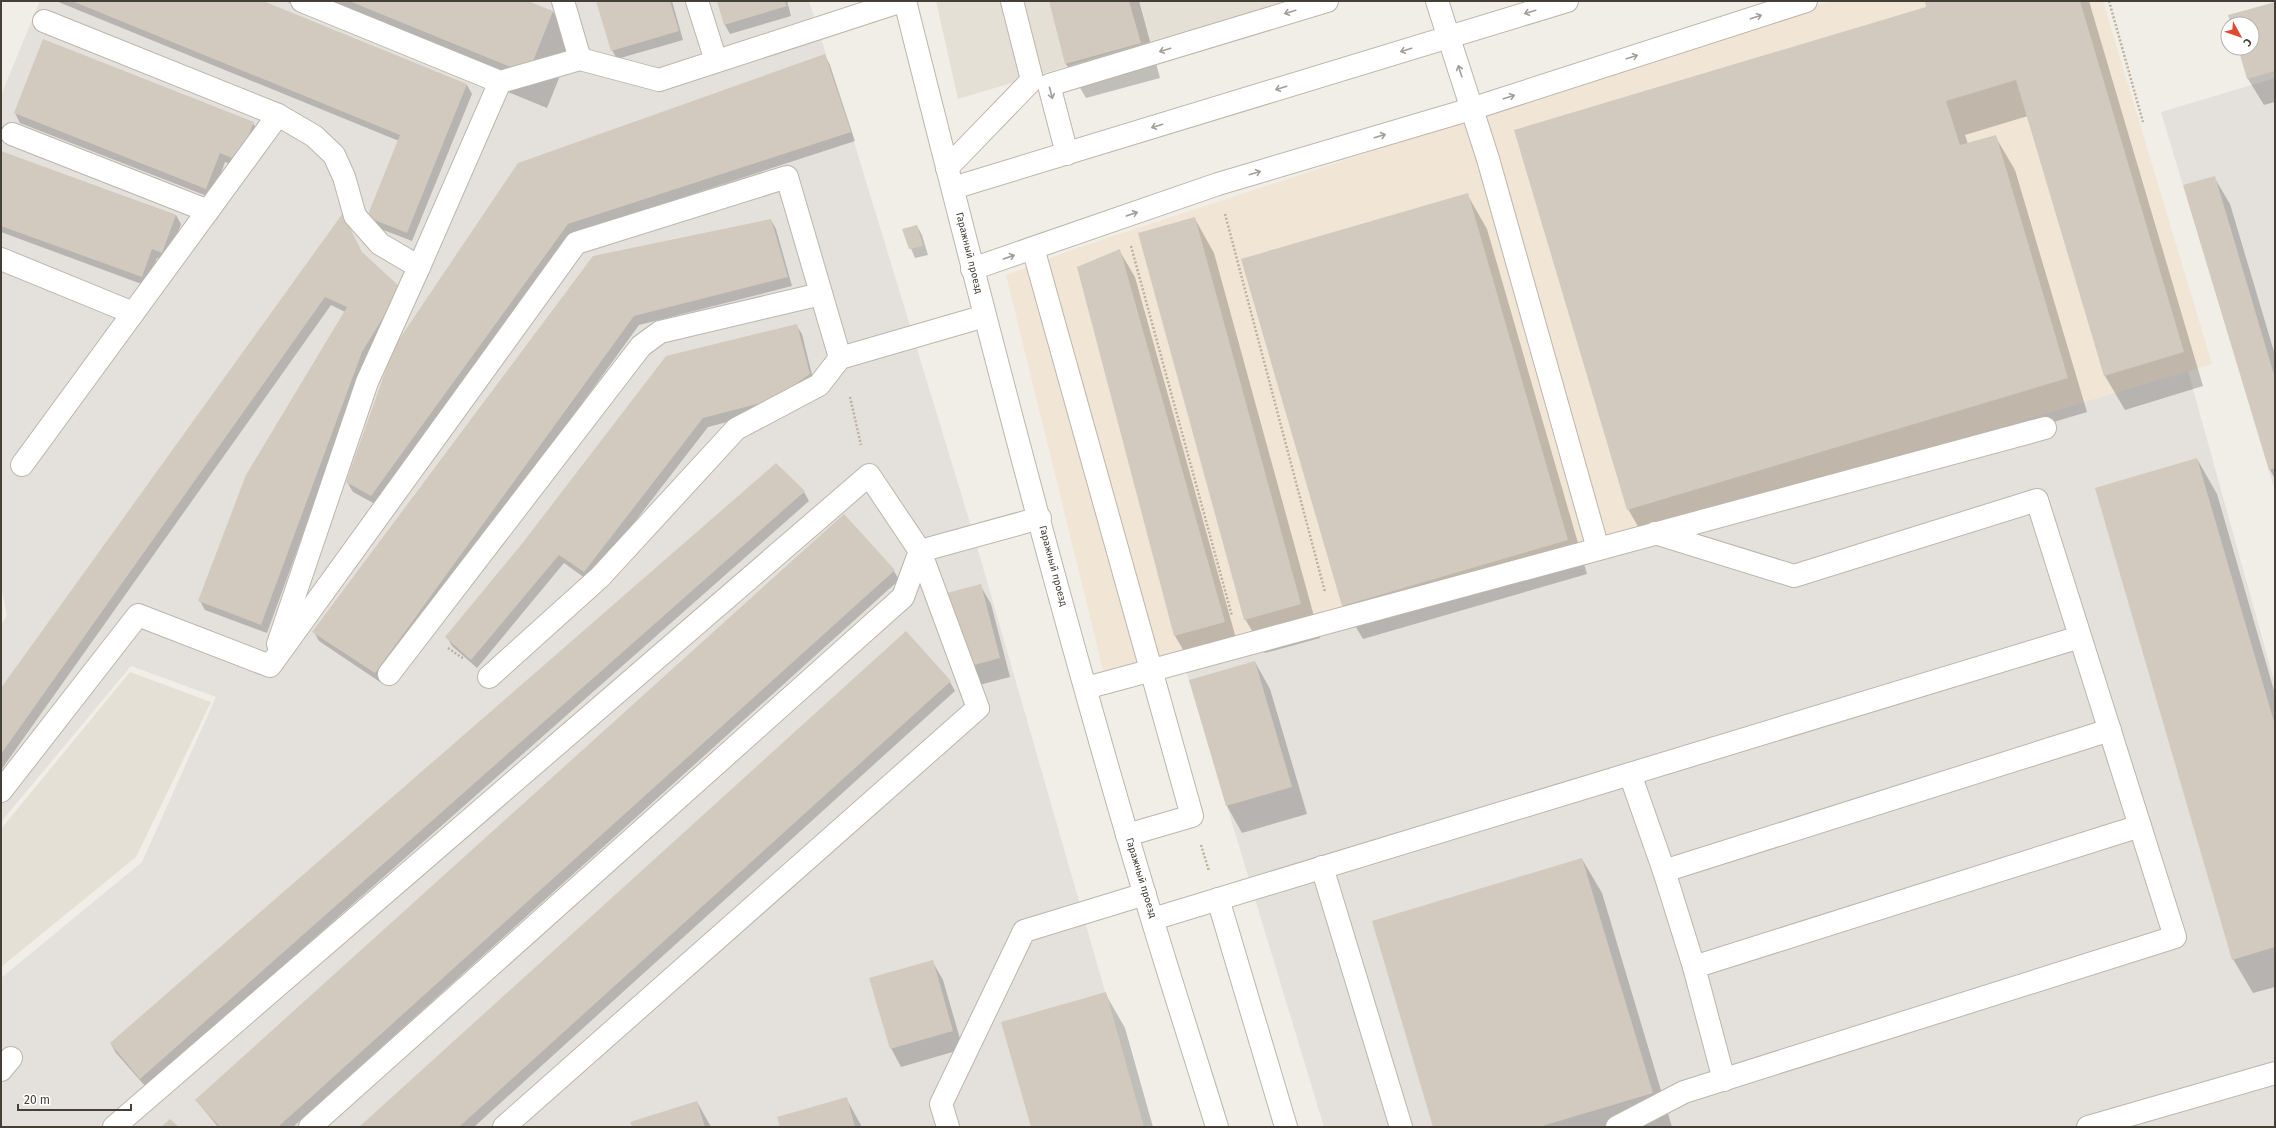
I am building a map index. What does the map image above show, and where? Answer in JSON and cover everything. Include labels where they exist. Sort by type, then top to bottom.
[{"type":"street","points":[[302,1],[500,82],[580,59],[659,80],[902,1]]},
{"type":"street","points":[[563,1],[580,59]]},
{"type":"street","points":[[697,1],[716,61]]},
{"type":"street","name":"Гаражный проезд","points":[[906,1],[972,269],[1086,688],[1145,894],[1217,1127]]},
{"type":"street","points":[[950,178],[1032,80],[1012,1]]},
{"type":"street","points":[[1067,154],[1049,85],[1327,1]]},
{"type":"street","points":[[1437,1],[1472,108],[1598,549]]},
{"type":"street","points":[[950,178],[1067,154],[1567,1]]},
{"type":"street","points":[[972,269],[1218,184],[1472,108],[1806,1]]},
{"type":"street","points":[[44,21],[278,115],[314,136],[334,155],[344,177],[355,216],[380,244],[419,267]]},
{"type":"street","points":[[270,666],[367,382],[500,82]]},
{"type":"street","points":[[22,466],[278,115]]},
{"type":"street","points":[[12,134],[208,211]]},
{"type":"street","points":[[270,666],[576,243],[787,177],[840,358]]},
{"type":"street","points":[[1033,248],[1192,816],[1128,835]]},
{"type":"street","points":[[1,259],[133,313]]},
{"type":"street","points":[[389,674],[641,346],[660,332],[821,294]]},
{"type":"street","points":[[489,677],[600,577],[736,429],[819,385],[840,358],[985,316]]},
{"type":"street","points":[[1086,688],[2045,428]]},
{"type":"street","points":[[114,1127],[869,475],[920,551],[978,708],[504,1127]]},
{"type":"street","points":[[1616,1127],[1684,1092],[2175,936],[2037,500],[1794,576],[1655,533]]},
{"type":"street","points":[[920,551],[1040,518]]},
{"type":"street","points":[[310,1127],[903,598],[920,551]]},
{"type":"street","points":[[1,791],[138,615],[270,666]]},
{"type":"street","points":[[1153,919],[2080,637]]},
{"type":"street","points":[[1664,871],[2110,730]]},
{"type":"street","points":[[1630,774],[1664,871],[1694,967],[1724,1080]]},
{"type":"street","points":[[1694,967],[2140,826]]},
{"type":"street","points":[[1322,867],[1401,1127]]},
{"type":"street","points":[[948,1127],[941,1104],[1024,931],[1145,894]]},
{"type":"street","points":[[1218,899],[1286,1127]]},
{"type":"street","points":[[2088,1127],[2275,1073]]},
{"type":"path","points":[[2109,1],[2143,122]]},
{"type":"path","points":[[1218,184],[1234,253],[1333,621]]},
{"type":"path","points":[[1124,217],[1240,646]]},
{"type":"path","points":[[840,358],[869,475]]},
{"type":"path","points":[[423,630],[489,677]]},
{"type":"path","points":[[1192,816],[1218,899]]},
{"type":"shaded area","points":[[40,1],[809,1],[851,132],[974,536],[1144,1127],[1,1127],[1,978],[142,862],[216,697],[131,666],[1,822],[1,625],[7,616],[1,586],[1,95]]},
{"type":"shaded area","points":[[936,1],[1285,1],[958,99]]},
{"type":"shaded area","points":[[1831,1],[2103,1],[2212,364],[1109,694],[1006,275],[1080,247]]},
{"type":"shaded area","points":[[2275,78],[2275,491],[2161,112]]},
{"type":"shaded area","points":[[2188,371],[2275,684],[2275,1127],[1324,1127],[1186,671]]},
{"type":"shaded area","points":[[130,672],[211,702],[136,857],[1,967],[1,829]]},
{"type":"building","points":[[72,1],[263,1],[467,84],[407,233],[367,217],[400,135]]},
{"type":"building","points":[[349,1],[528,1],[553,11],[528,74]]},
{"type":"building","points":[[596,1],[670,1],[679,31],[611,51]]},
{"type":"building","points":[[717,1],[785,1],[787,6],[724,25]]},
{"type":"building","points":[[1049,1],[1129,1],[1141,43],[1065,64]]},
{"type":"building","points":[[1925,1],[2080,1],[2184,352],[2104,376],[2016,80],[1946,101],[1960,145],[1996,135],[2068,378],[1627,510],[1514,130],[1926,7]]},
{"type":"building","points":[[2275,2],[2275,71],[2247,79],[2240,56],[2260,56],[2260,16],[2228,15]]},
{"type":"building","points":[[43,39],[254,122],[239,161],[220,153],[206,189],[14,113]]},
{"type":"building","points":[[825,54],[851,132],[568,224],[371,496],[346,482],[394,347],[518,163]]},
{"type":"building","points":[[1,151],[176,215],[162,253],[152,249],[142,277],[1,226]]},
{"type":"building","points":[[2215,176],[2275,378],[2275,468],[2269,470],[2183,185]]},
{"type":"building","points":[[1468,193],[1568,540],[1342,606],[1241,259]]},
{"type":"building","points":[[343,213],[361,251],[401,288],[362,352],[261,625],[198,601],[246,475],[347,307],[325,297],[1,754],[1,688]]},
{"type":"building","points":[[1195,217],[1301,604],[1244,620],[1138,233]]},
{"type":"building","points":[[771,219],[788,277],[634,316],[375,673],[312,632],[593,256]]},
{"type":"building","points":[[917,225],[923,246],[909,249],[902,229]]},
{"type":"building","points":[[1120,249],[1225,622],[1174,636],[1077,267]]},
{"type":"building","points":[[797,324],[810,374],[773,400],[703,418],[584,572],[559,555],[471,660],[445,637],[521,545],[666,356]]},
{"type":"building","points":[[2197,458],[2275,725],[2275,947],[2232,960],[2095,488]]},
{"type":"building","points":[[776,463],[805,491],[140,1079],[110,1043]]},
{"type":"building","points":[[844,514],[895,570],[278,1127],[220,1127],[195,1100]]},
{"type":"building","points":[[981,584],[1000,658],[967,667],[947,593]]},
{"type":"building","points":[[906,631],[951,681],[459,1127],[359,1127]]},
{"type":"building","points":[[1255,661],[1292,787],[1226,806],[1189,680]]},
{"type":"building","points":[[1582,858],[1653,1093],[1539,1127],[1433,1127],[1372,921]]},
{"type":"building","points":[[933,960],[953,1031],[890,1049],[869,978]]},
{"type":"building","points":[[1106,992],[1144,1127],[1031,1127],[1001,1022]]},
{"type":"building","points":[[847,1097],[855,1127],[780,1127],[777,1117]]},
{"type":"building","points":[[697,1101],[705,1127],[632,1127],[630,1122]]},
{"type":"building","points":[[170,1119],[179,1127],[161,1127]]}]
